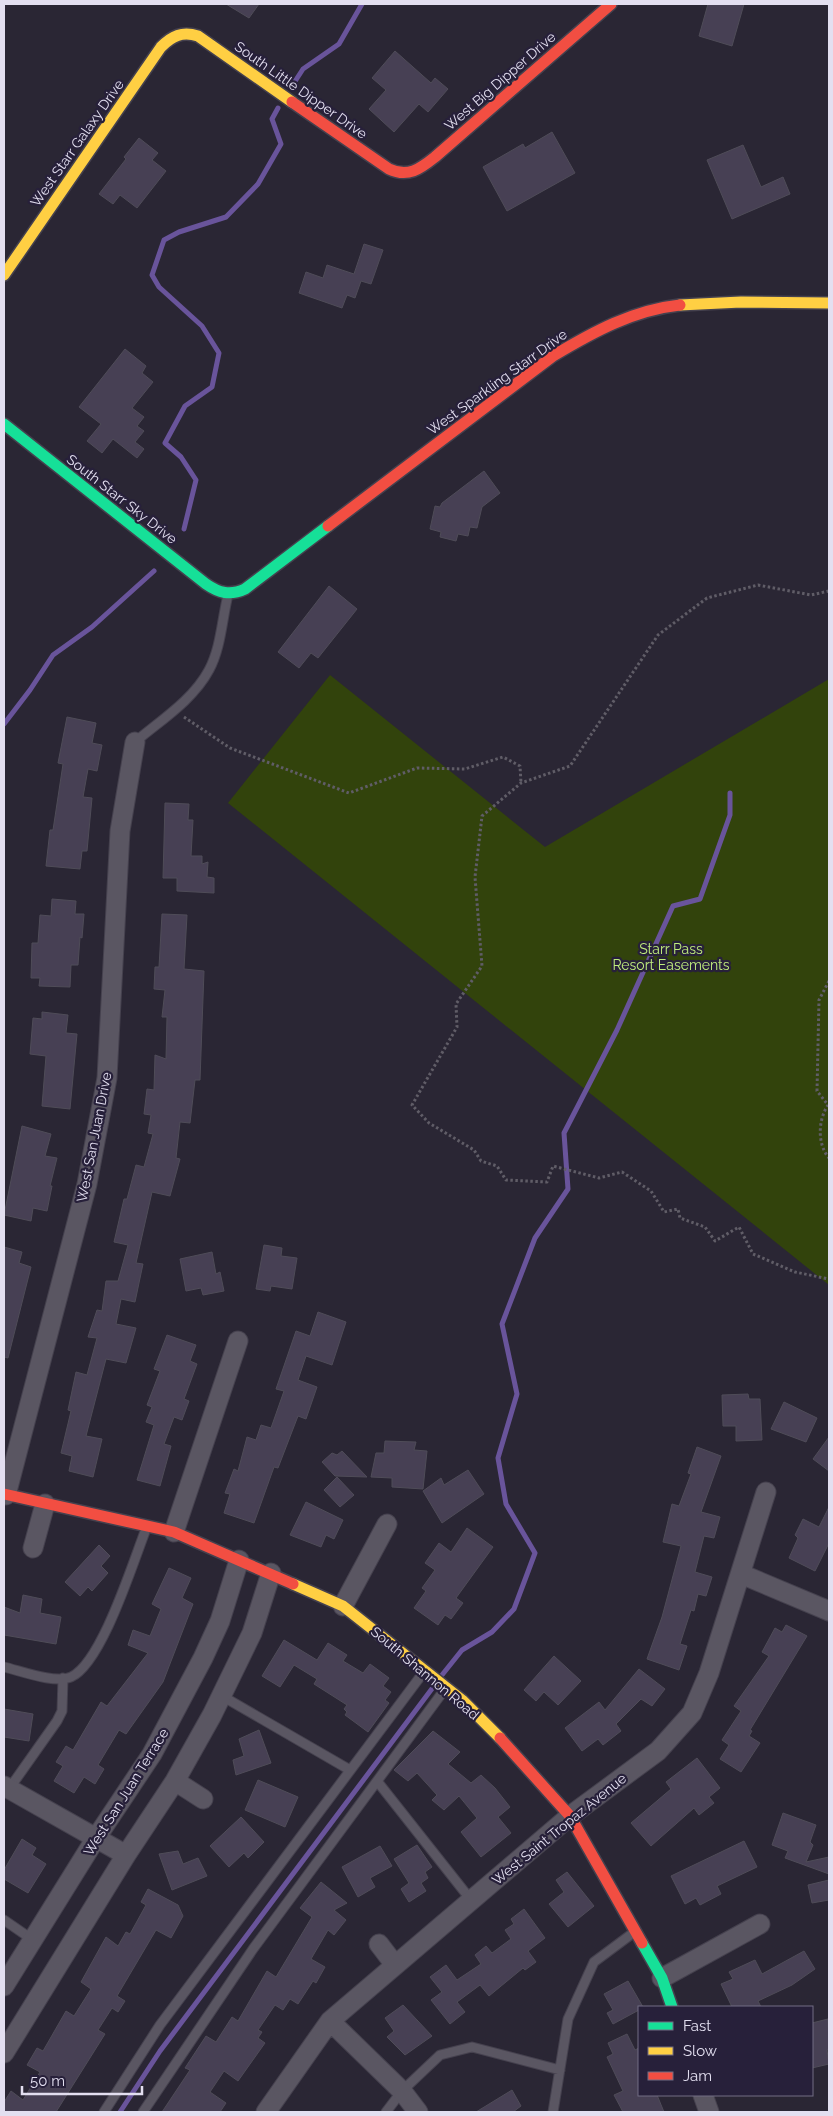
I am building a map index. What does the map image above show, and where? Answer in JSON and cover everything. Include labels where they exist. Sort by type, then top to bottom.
[{"type":"street","name":"West Big Dipper Drive","points":[[404,174],[418,170],[435,157],[611,4]]},
{"type":"street","name":"South Little Dipper Drive","points":[[180,34],[185,32],[198,36],[389,169],[404,174]]},
{"type":"street","name":"West Starr Galaxy Drive","points":[[4,276],[161,47],[180,34]]},
{"type":"street","name":"West Sparkling Starr Drive","points":[[226,594],[244,589],[553,356],[617,322],[652,310],[685,305],[829,303]]},
{"type":"street","name":"South Starr Sky Drive","points":[[4,424],[206,584],[226,594]]},
{"type":"street","name":"West San Juan Drive","points":[[5,1495],[87,1184],[107,1078],[120,831],[135,742]]},
{"type":"street","points":[[174,1532],[238,1341]]},
{"type":"street","name":"West Saint Tropaz Avenue","points":[[266,2112],[330,2021],[570,1816],[658,1750],[692,1713],[709,1673],[766,1492]]},
{"type":"street","name":"South Shannon Road","points":[[5,1495],[174,1532],[343,1606],[446,1688],[513,1751],[570,1816],[662,1978],[672,2006]]},
{"type":"street","points":[[34,1548],[46,1504]]},
{"type":"street","points":[[343,1606],[387,1524]]},
{"type":"street","name":"West San Juan Terrace","points":[[4,1986],[96,1838],[152,1754],[203,1658],[220,1621],[239,1560]]},
{"type":"street","points":[[4,2053],[126,1854],[175,1781],[222,1696],[252,1633],[271,1574]]},
{"type":"street","points":[[741,1574],[829,1611]]},
{"type":"street","points":[[175,1781],[203,1799]]},
{"type":"street","points":[[6,1787],[126,1854]]},
{"type":"street","points":[[662,1978],[760,1924]]},
{"type":"street","points":[[379,1944],[395,1965]]},
{"type":"street","points":[[330,2021],[402,2091],[418,2112]]},
{"type":"street","points":[[703,2096],[709,2112]]},
{"type":"lane","points":[[135,742],[194,694],[210,669],[218,645],[226,594]]},
{"type":"lane","points":[[4,1667],[51,1678],[70,1677],[82,1669],[102,1642],[147,1526]]},
{"type":"lane","points":[[104,2112],[160,2025],[425,1671]]},
{"type":"lane","points":[[6,1787],[57,1721],[62,1711],[63,1678]]},
{"type":"lane","points":[[143,2112],[253,1949],[446,1688]]},
{"type":"lane","points":[[222,1696],[350,1770]]},
{"type":"lane","points":[[377,1781],[471,1900]]},
{"type":"lane","points":[[4,1920],[33,1940]]},
{"type":"lane","points":[[553,2112],[568,2019],[594,1962],[636,1931]]},
{"type":"lane","points":[[386,2112],[402,2091],[440,2055],[472,2047],[560,2070]]},
{"type":"path","points":[[829,591],[811,595],[758,585],[707,598],[658,635],[570,766],[521,783],[482,816],[475,877],[482,966],[456,1004],[457,1027],[412,1106],[429,1123],[474,1150],[480,1161],[497,1166],[506,1180],[548,1182],[553,1166],[599,1178],[622,1172],[650,1191],[664,1212],[678,1209],[680,1218],[705,1227],[715,1241],[739,1227],[753,1254],[795,1272],[829,1279]]},
{"type":"path","points":[[174,710],[230,748],[348,793],[417,768],[465,769],[503,757],[520,766],[521,783]]},
{"type":"path","points":[[829,981],[819,1000],[817,1091],[828,1105],[821,1116],[822,1150],[829,1158]]},
{"type":"green space","name":"Starr Pass Resort Easements","points":[[330,675],[545,847],[829,679],[829,1285],[228,803]]},
{"type":"building","points":[[226,4],[259,4],[249,18]]},
{"type":"building","points":[[708,4],[744,4],[732,46],[699,36]]},
{"type":"building","points":[[395,51],[431,83],[435,78],[448,89],[428,112],[419,104],[394,132],[369,109],[386,90],[372,78]]},
{"type":"building","points":[[552,132],[575,173],[507,211],[483,167],[523,144],[525,148]]},
{"type":"building","points":[[139,138],[158,153],[152,160],[166,171],[137,208],[120,195],[113,204],[99,194],[126,159],[124,157]]},
{"type":"building","points":[[743,145],[761,187],[783,177],[790,194],[732,219],[707,160]]},
{"type":"building","points":[[364,244],[383,250],[371,284],[361,281],[355,298],[347,295],[342,308],[299,293],[306,272],[323,278],[327,265],[354,274]]},
{"type":"building","points":[[125,349],[146,366],[142,373],[153,382],[132,408],[144,417],[137,426],[144,431],[135,442],[144,449],[137,458],[113,439],[102,453],[87,441],[101,424],[79,407]]},
{"type":"building","points":[[484,471],[500,493],[482,507],[477,528],[470,527],[468,536],[458,534],[456,541],[440,537],[441,532],[430,529],[435,506],[440,507],[442,503]]},
{"type":"building","points":[[329,586],[357,609],[318,658],[311,653],[299,668],[278,652]]},
{"type":"building","points":[[67,717],[96,723],[92,743],[102,745],[97,771],[88,769],[83,797],[92,798],[87,851],[82,851],[80,869],[46,866],[50,830],[53,830],[63,764],[58,763]]},
{"type":"building","points":[[165,803],[189,804],[188,820],[193,820],[191,856],[202,856],[202,864],[208,862],[207,877],[214,878],[214,893],[177,891],[177,878],[163,878]]},
{"type":"building","points":[[52,899],[76,901],[75,914],[84,914],[78,965],[71,965],[70,987],[39,986],[40,978],[31,978],[32,943],[38,943],[40,915],[51,916]]},
{"type":"building","points":[[162,914],[187,915],[184,969],[204,971],[200,1080],[195,1080],[190,1123],[180,1122],[176,1158],[180,1159],[170,1196],[152,1192],[136,1263],[143,1264],[135,1302],[121,1299],[116,1324],[136,1328],[126,1363],[106,1359],[86,1436],[102,1439],[93,1477],[69,1471],[72,1456],[61,1453],[71,1411],[68,1410],[76,1372],[87,1375],[97,1338],[88,1337],[97,1310],[102,1311],[106,1281],[118,1281],[128,1245],[114,1242],[124,1199],[127,1199],[136,1165],[144,1167],[153,1134],[148,1133],[151,1115],[144,1114],[147,1089],[154,1090],[155,1055],[166,1059],[167,1017],[162,1017],[165,990],[154,989],[155,967],[159,967]]},
{"type":"building","points":[[42,1012],[68,1015],[66,1033],[77,1034],[70,1109],[42,1106],[46,1056],[30,1054],[33,1018],[42,1019]]},
{"type":"building","points":[[22,1126],[51,1134],[45,1156],[57,1158],[50,1186],[52,1186],[47,1211],[33,1208],[31,1221],[4,1215]]},
{"type":"building","points":[[264,1245],[282,1248],[281,1256],[297,1258],[292,1289],[271,1286],[270,1291],[256,1289]]},
{"type":"building","points":[[4,1247],[22,1252],[19,1263],[31,1267],[8,1358],[4,1357]]},
{"type":"building","points":[[212,1252],[216,1274],[220,1272],[224,1291],[203,1295],[201,1288],[186,1291],[180,1259]]},
{"type":"building","points":[[318,1312],[346,1322],[332,1365],[306,1356],[298,1380],[317,1387],[306,1419],[298,1416],[278,1468],[274,1467],[254,1523],[224,1513],[230,1494],[225,1493],[234,1469],[238,1471],[247,1437],[256,1440],[261,1425],[271,1428],[284,1391],[276,1389],[296,1331],[310,1336]]},
{"type":"building","points":[[167,1335],[196,1345],[190,1361],[197,1364],[184,1399],[189,1401],[182,1420],[174,1417],[164,1444],[171,1446],[160,1486],[137,1480],[154,1425],[146,1422],[152,1407],[147,1405],[160,1371],[154,1369]]},
{"type":"building","points":[[748,1394],[749,1399],[760,1399],[762,1440],[736,1441],[736,1426],[723,1426],[722,1395]]},
{"type":"building","points":[[784,1402],[817,1418],[806,1442],[771,1429]]},
{"type":"building","points":[[829,1437],[829,1471],[813,1459]]},
{"type":"building","points":[[385,1441],[416,1442],[414,1450],[427,1451],[423,1489],[392,1487],[392,1478],[371,1477],[376,1453],[384,1453]]},
{"type":"building","points":[[697,1447],[721,1456],[701,1512],[720,1517],[714,1538],[704,1536],[695,1572],[712,1577],[706,1596],[698,1594],[694,1611],[691,1610],[680,1644],[687,1646],[679,1670],[647,1659],[662,1617],[681,1546],[663,1542],[672,1504],[679,1506],[691,1474],[688,1473]]},
{"type":"building","points":[[342,1451],[367,1477],[335,1476],[322,1462],[332,1453],[337,1455]]},
{"type":"building","points":[[468,1470],[484,1494],[442,1523],[423,1491],[441,1478],[444,1485]]},
{"type":"building","points":[[337,1477],[354,1495],[340,1507],[324,1490]]},
{"type":"building","points":[[306,1502],[343,1520],[334,1539],[326,1535],[321,1547],[290,1535]]},
{"type":"building","points":[[829,1507],[829,1543],[815,1571],[789,1558],[798,1538],[795,1535],[803,1519],[819,1527]]},
{"type":"building","points":[[467,1528],[493,1547],[456,1598],[463,1603],[451,1619],[445,1615],[438,1625],[414,1608],[426,1591],[422,1588],[435,1570],[425,1563],[439,1543],[451,1552]]},
{"type":"building","points":[[99,1545],[110,1556],[101,1566],[108,1573],[92,1591],[88,1587],[80,1596],[65,1582]]},
{"type":"building","points":[[169,1568],[191,1578],[182,1598],[193,1604],[163,1682],[126,1734],[119,1730],[98,1765],[104,1769],[95,1784],[84,1777],[74,1793],[54,1781],[63,1766],[56,1762],[66,1746],[73,1750],[101,1702],[107,1706],[148,1653],[128,1645],[133,1630],[150,1636],[161,1609],[152,1604]]},
{"type":"building","points":[[23,1595],[42,1599],[40,1613],[61,1617],[56,1644],[4,1635],[4,1607],[20,1613]]},
{"type":"building","points":[[786,1625],[807,1636],[750,1730],[752,1731],[749,1736],[760,1743],[741,1772],[720,1759],[729,1745],[722,1740],[741,1711],[734,1706],[769,1656],[762,1652],[775,1628],[782,1632]]},
{"type":"building","points":[[284,1640],[317,1660],[328,1643],[347,1655],[343,1661],[363,1673],[370,1664],[389,1678],[383,1686],[391,1692],[385,1700],[389,1703],[368,1732],[345,1715],[347,1712],[344,1709],[347,1705],[314,1684],[317,1679],[294,1665],[280,1687],[262,1676]]},
{"type":"building","points":[[554,1656],[581,1681],[558,1705],[544,1692],[536,1701],[524,1690]]},
{"type":"building","points":[[639,1669],[665,1689],[652,1706],[641,1699],[616,1724],[621,1731],[603,1745],[598,1739],[582,1751],[565,1728],[599,1702],[605,1710]]},
{"type":"building","points":[[4,1709],[33,1714],[29,1741],[4,1737]]},
{"type":"building","points":[[259,1730],[271,1763],[236,1775],[233,1760],[244,1756],[239,1739]]},
{"type":"building","points":[[433,1731],[460,1752],[448,1764],[471,1783],[481,1775],[495,1788],[510,1807],[498,1817],[511,1833],[481,1857],[461,1832],[477,1818],[459,1796],[444,1810],[432,1800],[437,1795],[417,1773],[408,1781],[394,1770]]},
{"type":"building","points":[[697,1758],[720,1788],[709,1797],[714,1803],[699,1815],[694,1808],[651,1846],[631,1823],[671,1789],[666,1782]]},
{"type":"building","points":[[258,1780],[298,1797],[285,1827],[245,1810]]},
{"type":"building","points":[[783,1813],[816,1825],[810,1842],[813,1845],[806,1862],[829,1857],[829,1874],[785,1858],[788,1851],[772,1845]]},
{"type":"building","points":[[241,1817],[264,1842],[248,1858],[244,1853],[229,1867],[210,1846]]},
{"type":"building","points":[[22,1839],[36,1848],[32,1855],[46,1864],[28,1893],[4,1879],[4,1870]]},
{"type":"building","points":[[744,1841],[757,1867],[717,1886],[721,1894],[700,1905],[696,1898],[685,1904],[671,1876]]},
{"type":"building","points":[[417,1845],[432,1867],[425,1872],[428,1878],[421,1883],[426,1891],[409,1902],[401,1889],[409,1883],[394,1859]]},
{"type":"building","points":[[380,1846],[392,1866],[370,1878],[375,1887],[358,1897],[342,1867]]},
{"type":"building","points":[[178,1851],[183,1864],[198,1858],[207,1876],[172,1890],[159,1854]]},
{"type":"building","points":[[567,1872],[594,1906],[568,1927],[549,1904],[564,1892],[556,1880]]},
{"type":"building","points":[[829,1880],[829,1900],[812,1903],[808,1885]]},
{"type":"building","points":[[321,1882],[347,1903],[334,1910],[346,1920],[334,1935],[328,1930],[311,1959],[325,1967],[316,1983],[313,1981],[298,2004],[290,1999],[283,2010],[275,2005],[258,2030],[262,2032],[258,2038],[265,2043],[238,2081],[224,2071],[210,2092],[226,2103],[220,2112],[162,2112],[190,2070],[185,2068],[206,2036],[216,2042],[232,2017],[238,2021],[267,1971],[276,1977],[312,1917],[300,1908]]},
{"type":"building","points":[[148,1889],[178,1905],[183,1916],[171,1938],[156,1930],[117,1996],[125,2001],[118,2012],[112,2008],[98,2030],[105,2034],[56,2112],[4,2112],[4,2102],[11,2091],[23,2100],[40,2072],[27,2065],[37,2048],[43,2051],[66,2011],[74,2016],[91,1989],[81,1982],[106,1937],[118,1946],[126,1932],[130,1934],[146,1905],[141,1902]]},
{"type":"building","points":[[524,1909],[545,1938],[528,1951],[536,1962],[525,1970],[523,1968],[489,1996],[480,1985],[457,2002],[465,2012],[450,2024],[431,2000],[442,1992],[430,1977],[446,1965],[457,1980],[481,1964],[475,1955],[486,1946],[492,1953],[511,1939],[505,1930],[514,1924],[511,1919]]},
{"type":"building","points":[[804,1951],[815,1969],[792,1985],[758,2001],[760,2006],[732,2006],[721,1984],[733,1979],[729,1972],[755,1960],[762,1974]]},
{"type":"building","points":[[628,1981],[642,2006],[638,2006],[638,2011],[613,2024],[607,2013],[613,2010],[604,1994]]},
{"type":"building","points":[[403,2005],[432,2036],[405,2055],[387,2037],[394,2031],[385,2018]]},
{"type":"building","points":[[828,2019],[829,2049],[827,2050],[829,2064],[813,2068],[813,2023]]},
{"type":"building","points":[[627,2034],[635,2050],[638,2048],[638,2096],[657,2096],[664,2112],[623,2112],[614,2095],[623,2091],[607,2057],[613,2054],[608,2043]]},
{"type":"building","points":[[512,2090],[521,2106],[513,2112],[476,2112]]},
{"type":"waterway","points":[[292,86],[303,69],[339,44],[362,4]]},
{"type":"waterway","points":[[184,529],[196,480],[181,457],[165,443],[185,406],[212,387],[219,353],[202,326],[159,287],[152,275],[164,240],[179,232],[226,217],[258,184],[281,144],[272,119],[278,108]]},
{"type":"waterway","points":[[4,724],[30,690],[53,655],[92,627],[154,571]]},
{"type":"waterway","points":[[442,1675],[462,1650],[492,1632],[514,1609],[535,1553],[506,1504],[498,1458],[517,1394],[502,1324],[535,1238],[568,1189],[564,1133],[617,1030],[673,906],[700,899],[730,815],[730,793]]},
{"type":"waterway","points":[[120,2112],[160,2051],[434,1686]]},
{"type":"traffic: fast","points":[[4,424],[215,590],[229,593],[245,589],[328,526]]},
{"type":"traffic: fast","points":[[642,1943],[662,1978],[672,2006]]},
{"type":"traffic: slow","points":[[4,275],[161,47],[173,37],[182,34],[198,36],[292,102]]},
{"type":"traffic: slow","points":[[680,305],[741,302],[829,303]]},
{"type":"traffic: slow","points":[[293,1584],[343,1606],[462,1700],[500,1738]]},
{"type":"traffic: jam","points":[[292,102],[389,169],[402,173],[413,171],[435,157],[611,4]]},
{"type":"traffic: jam","points":[[328,526],[553,356],[614,323],[646,312],[680,305]]},
{"type":"traffic: jam","points":[[4,1494],[174,1532],[293,1584]]},
{"type":"traffic: jam","points":[[500,1738],[570,1816],[642,1943]]}]
